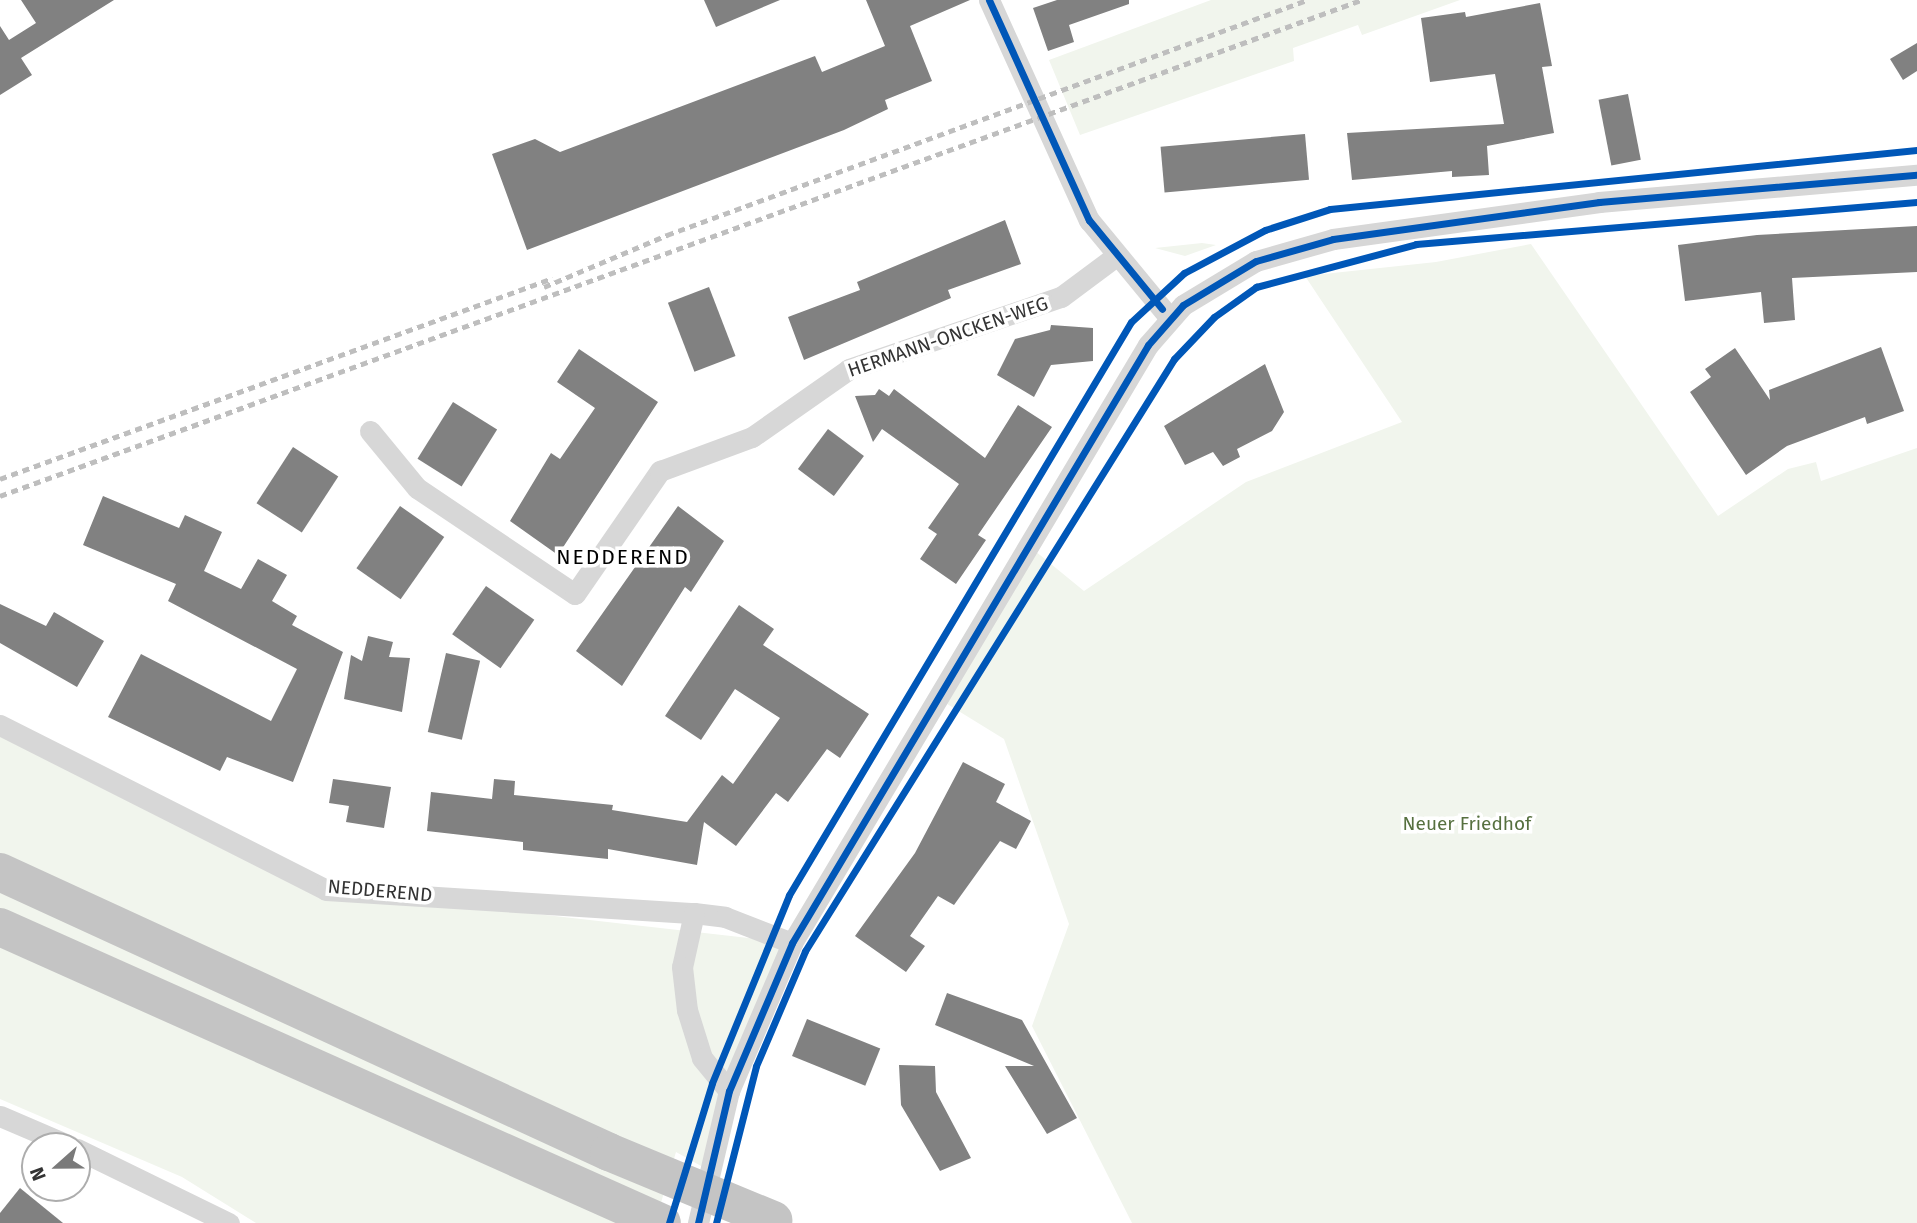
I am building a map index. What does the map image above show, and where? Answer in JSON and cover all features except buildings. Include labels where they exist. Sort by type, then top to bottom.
[{"type":"highway","points":[[0,873],[609,1152],[776,1222]]},
{"type":"highway","points":[[0,927],[662,1223]]},
{"type":"street","points":[[989,0],[1069,182],[1116,256],[1170,317]]},
{"type":"street","points":[[698,1223],[729,1091],[792,943],[1125,384],[1170,317],[1256,261],[1334,239],[1600,202],[1917,175]]},
{"type":"street","name":"HERMANN-ONCKEN-WEG","points":[[370,431],[417,488],[575,594],[660,471],[752,437],[849,369],[1061,297],[1116,256]]},
{"type":"street","name":"NEDDEREND","points":[[0,725],[326,890],[694,913],[735,920],[792,943]]},
{"type":"street","points":[[694,913],[682,967],[687,1010],[702,1058],[729,1091]]},
{"type":"street","points":[[0,1116],[37,1132]]},
{"type":"street","points":[[91,1156],[229,1223]]},
{"type":"green space","points":[[1211,0],[1460,0],[1362,35],[1358,25],[1293,48],[1294,61],[1080,135],[1049,60]]},
{"type":"green space","points":[[1202,243],[1216,245],[1185,256],[1155,248]]},
{"type":"green space","name":"Neuer Friedhof","points":[[1531,244],[1718,516],[1788,469],[1816,462],[1821,481],[1917,448],[1917,1223],[1132,1223],[1032,1026],[1069,924],[1004,739],[939,699],[1029,546],[1084,591],[1246,482],[1402,422],[1305,276],[1436,262]]},
{"type":"green space","points":[[0,730],[326,890],[792,943],[710,1171],[676,1152],[655,1223],[256,1223],[182,1177],[91,1138],[91,1132],[77,1132],[0,1099]]},
{"type":"railway","points":[[544,287],[667,235],[1307,0]]},
{"type":"railway","points":[[0,496],[1361,0]]},
{"type":"railway","points":[[0,479],[553,278]]},
{"type":"cycle path","points":[[989,0],[1089,220],[1162,309]]},
{"type":"cycle path","points":[[669,1223],[712,1083],[789,895],[1131,322],[1184,273],[1265,230],[1330,209],[1917,150]]},
{"type":"cycle path","points":[[698,1223],[729,1091],[792,943],[1148,345],[1183,305],[1256,261],[1333,239],[1599,202],[1917,175]]},
{"type":"cycle path","points":[[716,1223],[756,1066],[805,951],[1174,359],[1214,317],[1256,287],[1416,244],[1917,202]]},
{"type":"district","name":"NEDDEREND","points":[[623,557]]}]
